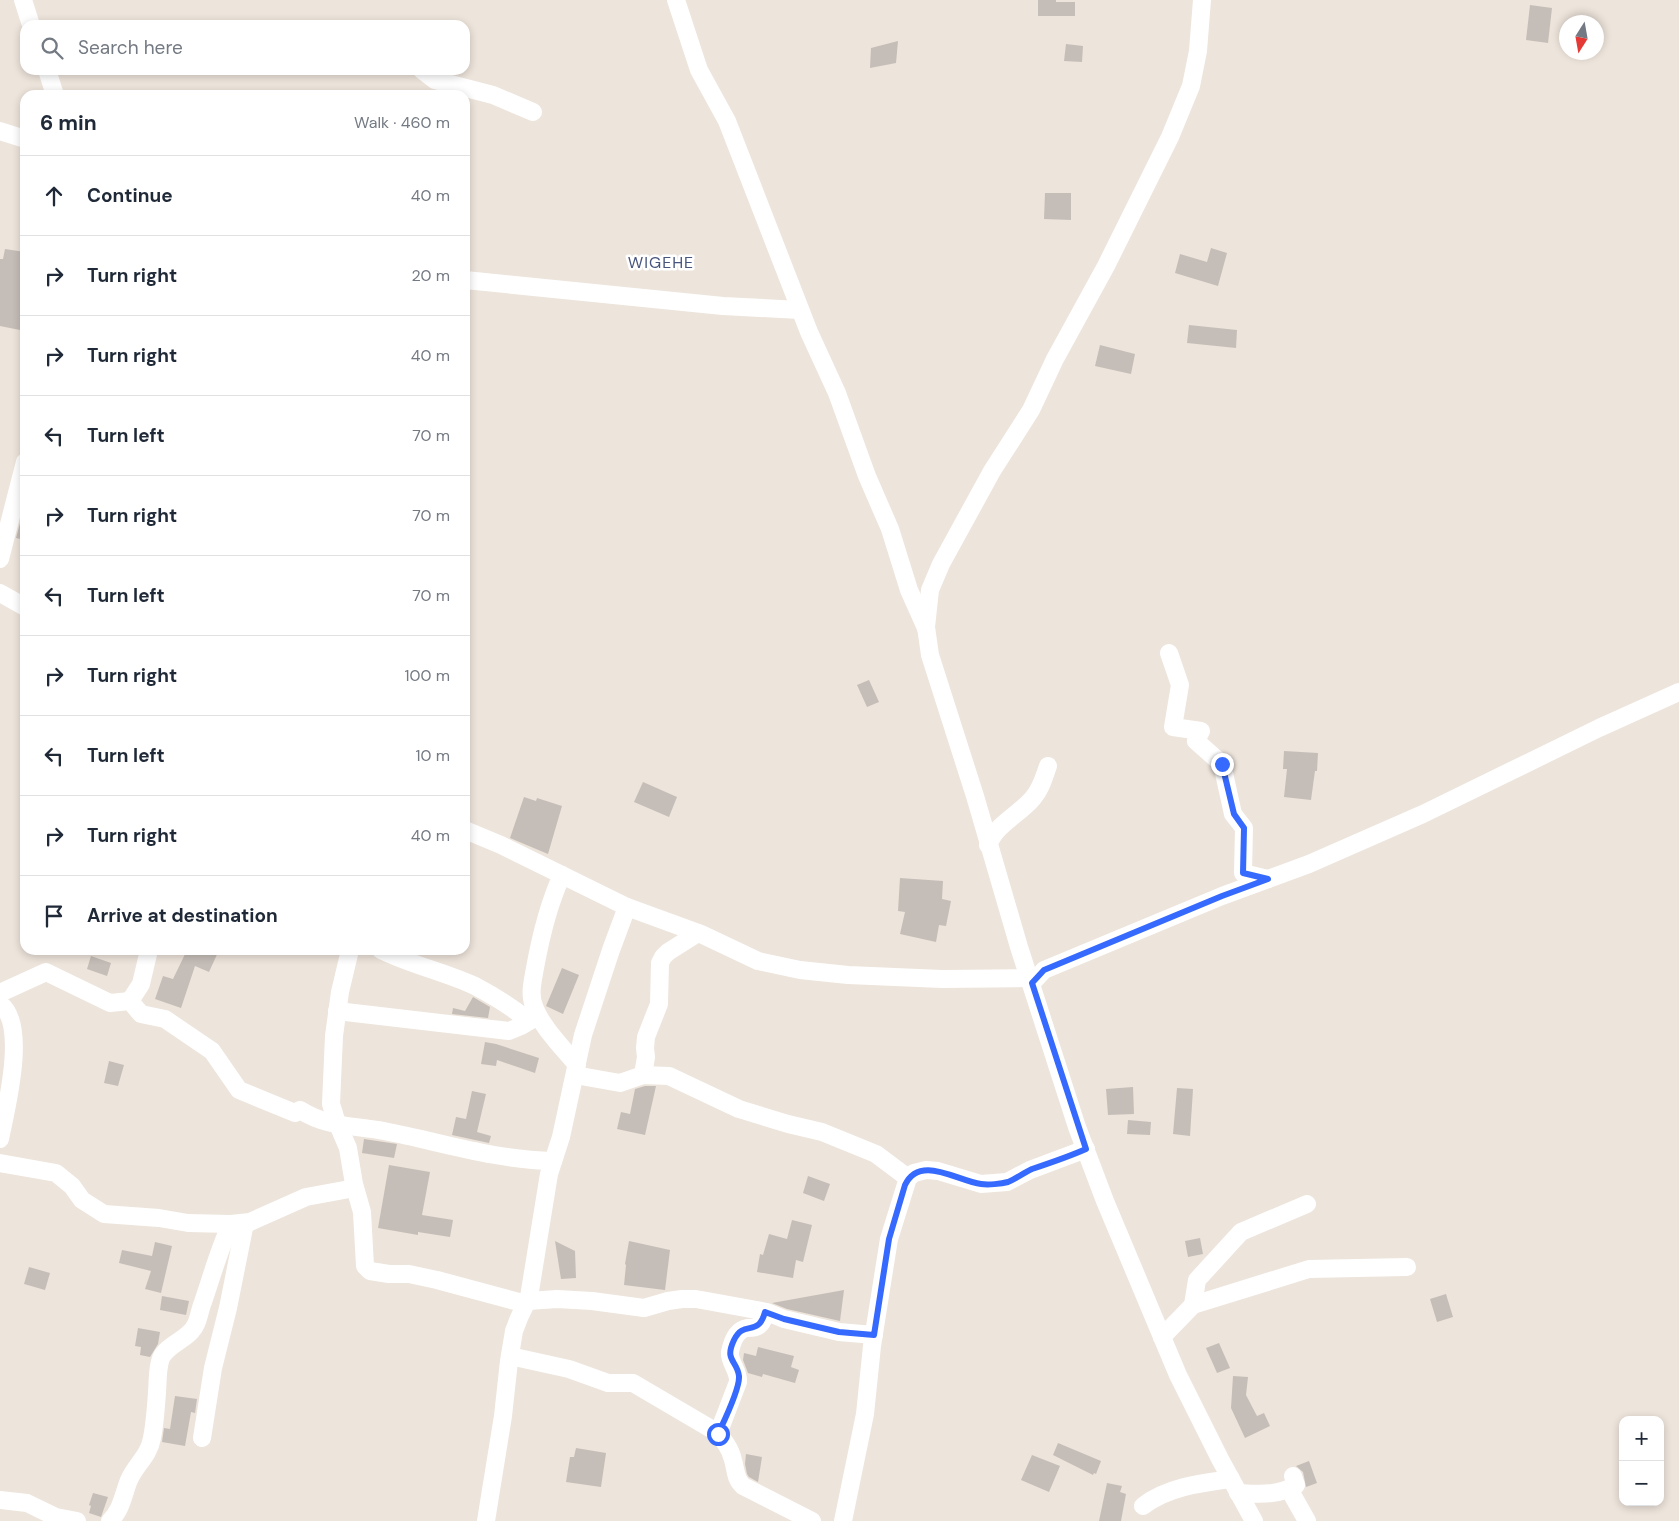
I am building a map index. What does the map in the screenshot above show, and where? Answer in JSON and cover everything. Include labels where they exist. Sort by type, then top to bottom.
[{"type":"street","points":[[676,0],[699,70],[727,121],[800,310],[837,393],[866,476],[890,529],[909,590],[927,631]]},
{"type":"street","points":[[1202,0],[1198,51],[1191,86],[1170,137],[1106,266],[1055,359],[1031,410],[992,472],[941,564],[930,590],[927,631],[930,655],[969,777],[988,845],[1086,1149],[1105,1201],[1178,1375],[1254,1521]]},
{"type":"street","points":[[21,2],[29,20]]},
{"type":"street","points":[[49,75],[54,90]]},
{"type":"street","points":[[428,75],[435,80],[493,95],[532,112]]},
{"type":"street","points":[[0,131],[20,137]]},
{"type":"street","points":[[470,281],[723,306],[800,310]]},
{"type":"street","points":[[0,560],[20,482]]},
{"type":"street","points":[[0,593],[20,604]]},
{"type":"street","points":[[1169,653],[1180,685],[1173,727],[1201,731],[1196,741],[1222,764],[1234,814],[1244,828],[1243,873],[1268,879]]},
{"type":"street","points":[[470,832],[627,907],[698,933],[758,961],[800,970],[848,975],[1031,980],[1044,970],[1222,896],[1309,864],[1423,814],[1599,728],[1679,692]]},
{"type":"street","points":[[988,845],[992,835],[1038,792],[1048,766]]},
{"type":"street","points":[[534,1019],[532,989],[540,938],[552,897],[562,875]]},
{"type":"street","points":[[486,1521],[503,1416],[510,1356],[519,1318],[527,1303],[543,1202],[561,1137],[583,1035],[627,907]]},
{"type":"street","points":[[643,1075],[646,1057],[644,1048],[646,1037],[660,1004],[660,964],[668,952],[698,933]]},
{"type":"street","points":[[130,1001],[141,984],[148,955]]},
{"type":"street","points":[[349,955],[337,1011],[332,1061],[331,1104],[348,1148],[355,1188],[362,1212],[365,1266],[370,1271],[389,1274],[409,1274],[527,1303],[557,1299],[592,1301],[644,1308],[668,1300],[696,1299],[765,1312],[784,1319],[839,1332],[874,1335]]},
{"type":"street","points":[[391,955],[473,986],[534,1019],[576,1070],[620,1083],[643,1075],[669,1076],[739,1109],[822,1132],[876,1154],[908,1178]]},
{"type":"street","points":[[0,993],[46,972],[110,1003],[130,1001]]},
{"type":"street","points":[[130,1001],[141,1014],[165,1018],[212,1051],[240,1090],[295,1112],[300,1110],[312,1117],[338,1126],[382,1130],[505,1157],[553,1161]]},
{"type":"street","points":[[0,1004],[10,1016],[13,1026],[14,1049],[9,1092],[0,1139]]},
{"type":"street","points":[[337,1011],[508,1031],[534,1019]]},
{"type":"street","points":[[842,1521],[865,1414],[874,1335],[889,1239],[908,1178],[914,1173],[926,1170],[938,1171],[981,1184],[1007,1182],[1030,1170],[1086,1149]]},
{"type":"street","points":[[0,1163],[56,1173],[72,1186],[82,1200],[104,1214],[159,1218],[188,1223],[250,1222],[306,1197],[355,1188]]},
{"type":"street","points":[[1193,1305],[1197,1280],[1241,1232],[1308,1204]]},
{"type":"street","points":[[202,1438],[213,1368],[228,1308],[238,1223]]},
{"type":"street","points":[[110,1521],[122,1505],[130,1479],[146,1455],[152,1440],[156,1413],[158,1368],[162,1358],[168,1349],[189,1333],[196,1325],[221,1244],[238,1223]]},
{"type":"street","points":[[1162,1337],[1193,1305],[1309,1269],[1407,1267]]},
{"type":"street","points":[[718,1434],[738,1382],[739,1375],[730,1360],[732,1345],[739,1332],[744,1328],[757,1327],[760,1324],[765,1312]]},
{"type":"street","points":[[510,1356],[569,1368],[608,1383],[633,1384],[724,1438],[733,1457],[738,1481],[743,1486],[812,1521]]},
{"type":"street","points":[[1143,1506],[1153,1498],[1164,1493],[1235,1486],[1264,1494],[1291,1483],[1307,1521]]},
{"type":"street","points":[[0,1500],[28,1503],[56,1517],[77,1521]]},
{"type":"building","points":[[1038,0],[1075,2],[1075,16],[1038,16]]},
{"type":"building","points":[[1530,5],[1552,8],[1548,43],[1526,40]]},
{"type":"building","points":[[898,41],[896,63],[870,68],[871,48]]},
{"type":"building","points":[[1066,44],[1083,46],[1082,62],[1064,61]]},
{"type":"building","points":[[1045,193],[1071,193],[1071,220],[1044,219]]},
{"type":"building","points":[[1211,248],[1227,253],[1218,286],[1175,273],[1180,254],[1207,262]]},
{"type":"building","points":[[5,249],[20,251],[20,330],[0,326],[0,259],[3,259]]},
{"type":"building","points":[[1189,325],[1237,330],[1236,348],[1187,343]]},
{"type":"building","points":[[1100,345],[1135,354],[1131,374],[1095,366]]},
{"type":"building","points":[[20,523],[20,539],[16,538]]},
{"type":"building","points":[[869,680],[879,702],[867,707],[857,685]]},
{"type":"building","points":[[1284,751],[1318,753],[1317,771],[1315,771],[1311,800],[1284,797],[1287,769],[1283,769]]},
{"type":"building","points":[[643,782],[677,797],[669,817],[634,802]]},
{"type":"building","points":[[524,797],[536,801],[537,798],[562,806],[548,854],[510,838]]},
{"type":"building","points":[[900,878],[943,881],[942,899],[951,901],[946,926],[939,925],[936,942],[900,934],[905,912],[898,911]]},
{"type":"building","points":[[185,955],[217,955],[209,972],[195,966],[181,1008],[155,999],[163,976],[173,979]]},
{"type":"building","points":[[91,956],[111,963],[107,976],[87,969]]},
{"type":"building","points":[[562,968],[579,975],[563,1014],[546,1006]]},
{"type":"building","points":[[473,997],[490,1007],[488,1018],[452,1014],[453,1008],[465,1011]]},
{"type":"building","points":[[485,1042],[539,1058],[535,1073],[497,1060],[496,1066],[481,1064]]},
{"type":"building","points":[[109,1061],[124,1065],[118,1086],[104,1083]]},
{"type":"building","points":[[645,1086],[656,1086],[645,1135],[617,1129],[621,1112],[630,1114],[635,1089]]},
{"type":"building","points":[[1133,1087],[1134,1114],[1108,1115],[1106,1089]]},
{"type":"building","points":[[1177,1088],[1193,1089],[1190,1136],[1173,1134]]},
{"type":"building","points":[[472,1091],[486,1094],[477,1132],[491,1136],[489,1143],[452,1135],[456,1117],[466,1119]]},
{"type":"building","points":[[1128,1120],[1151,1122],[1150,1135],[1127,1134]]},
{"type":"building","points":[[364,1139],[397,1144],[394,1158],[362,1153]]},
{"type":"building","points":[[389,1165],[430,1172],[422,1215],[453,1220],[450,1237],[418,1232],[418,1235],[378,1228]]},
{"type":"building","points":[[808,1176],[830,1184],[824,1201],[803,1193]]},
{"type":"building","points":[[792,1220],[812,1225],[803,1262],[796,1260],[793,1278],[757,1272],[760,1254],[763,1255],[769,1234],[787,1239]]},
{"type":"building","points":[[1200,1238],[1203,1254],[1188,1257],[1185,1241]]},
{"type":"building","points":[[555,1241],[575,1251],[576,1278],[561,1279]]},
{"type":"building","points":[[629,1241],[670,1250],[665,1290],[624,1285]]},
{"type":"building","points":[[155,1242],[172,1246],[161,1293],[145,1289],[151,1271],[119,1263],[122,1250],[152,1256]]},
{"type":"building","points":[[29,1267],[50,1273],[45,1290],[24,1284]]},
{"type":"building","points":[[844,1290],[840,1321],[787,1309],[772,1303]]},
{"type":"building","points":[[1446,1294],[1453,1317],[1437,1322],[1430,1299]]},
{"type":"building","points":[[162,1296],[189,1301],[186,1315],[160,1310]]},
{"type":"building","points":[[138,1328],[160,1332],[158,1344],[150,1357],[140,1355],[141,1347],[135,1346]]},
{"type":"building","points":[[1219,1343],[1230,1368],[1217,1373],[1206,1348]]},
{"type":"building","points":[[758,1347],[794,1356],[791,1367],[799,1370],[795,1383],[763,1374],[762,1377],[748,1373],[743,1360],[744,1353],[756,1356]]},
{"type":"building","points":[[1233,1376],[1248,1377],[1246,1395],[1257,1416],[1264,1413],[1270,1426],[1245,1438],[1231,1408]]},
{"type":"building","points":[[175,1396],[197,1399],[195,1413],[191,1412],[185,1446],[162,1442],[164,1428],[170,1429]]},
{"type":"building","points":[[1058,1443],[1101,1461],[1096,1474],[1094,1473],[1093,1475],[1053,1455]]},
{"type":"building","points":[[576,1448],[606,1453],[601,1487],[566,1482],[570,1457],[574,1457]]},
{"type":"building","points":[[746,1454],[762,1457],[758,1482],[747,1474]]},
{"type":"building","points":[[1032,1455],[1060,1466],[1049,1492],[1021,1480]]},
{"type":"building","points":[[1309,1461],[1317,1483],[1306,1487],[1303,1472],[1296,1466]]},
{"type":"building","points":[[1107,1483],[1122,1486],[1120,1492],[1126,1494],[1121,1521],[1099,1521]]},
{"type":"building","points":[[93,1493],[108,1497],[101,1517],[89,1513],[91,1506],[89,1505]]},
{"type":"district","name":"WIGEHE","points":[[661,262]]},
{"type":"route","points":[[718,1434],[738,1382],[739,1375],[730,1360],[734,1338],[744,1328],[757,1327],[763,1319],[765,1312],[784,1319],[839,1332],[874,1335],[889,1239],[905,1185],[908,1178],[914,1173],[926,1170],[938,1171],[981,1184],[1007,1182],[1030,1170],[1053,1163],[1086,1149],[1064,1087],[1032,983],[1044,970],[1171,919],[1222,896],[1268,879],[1243,873],[1244,828],[1234,814],[1222,764]]}]
